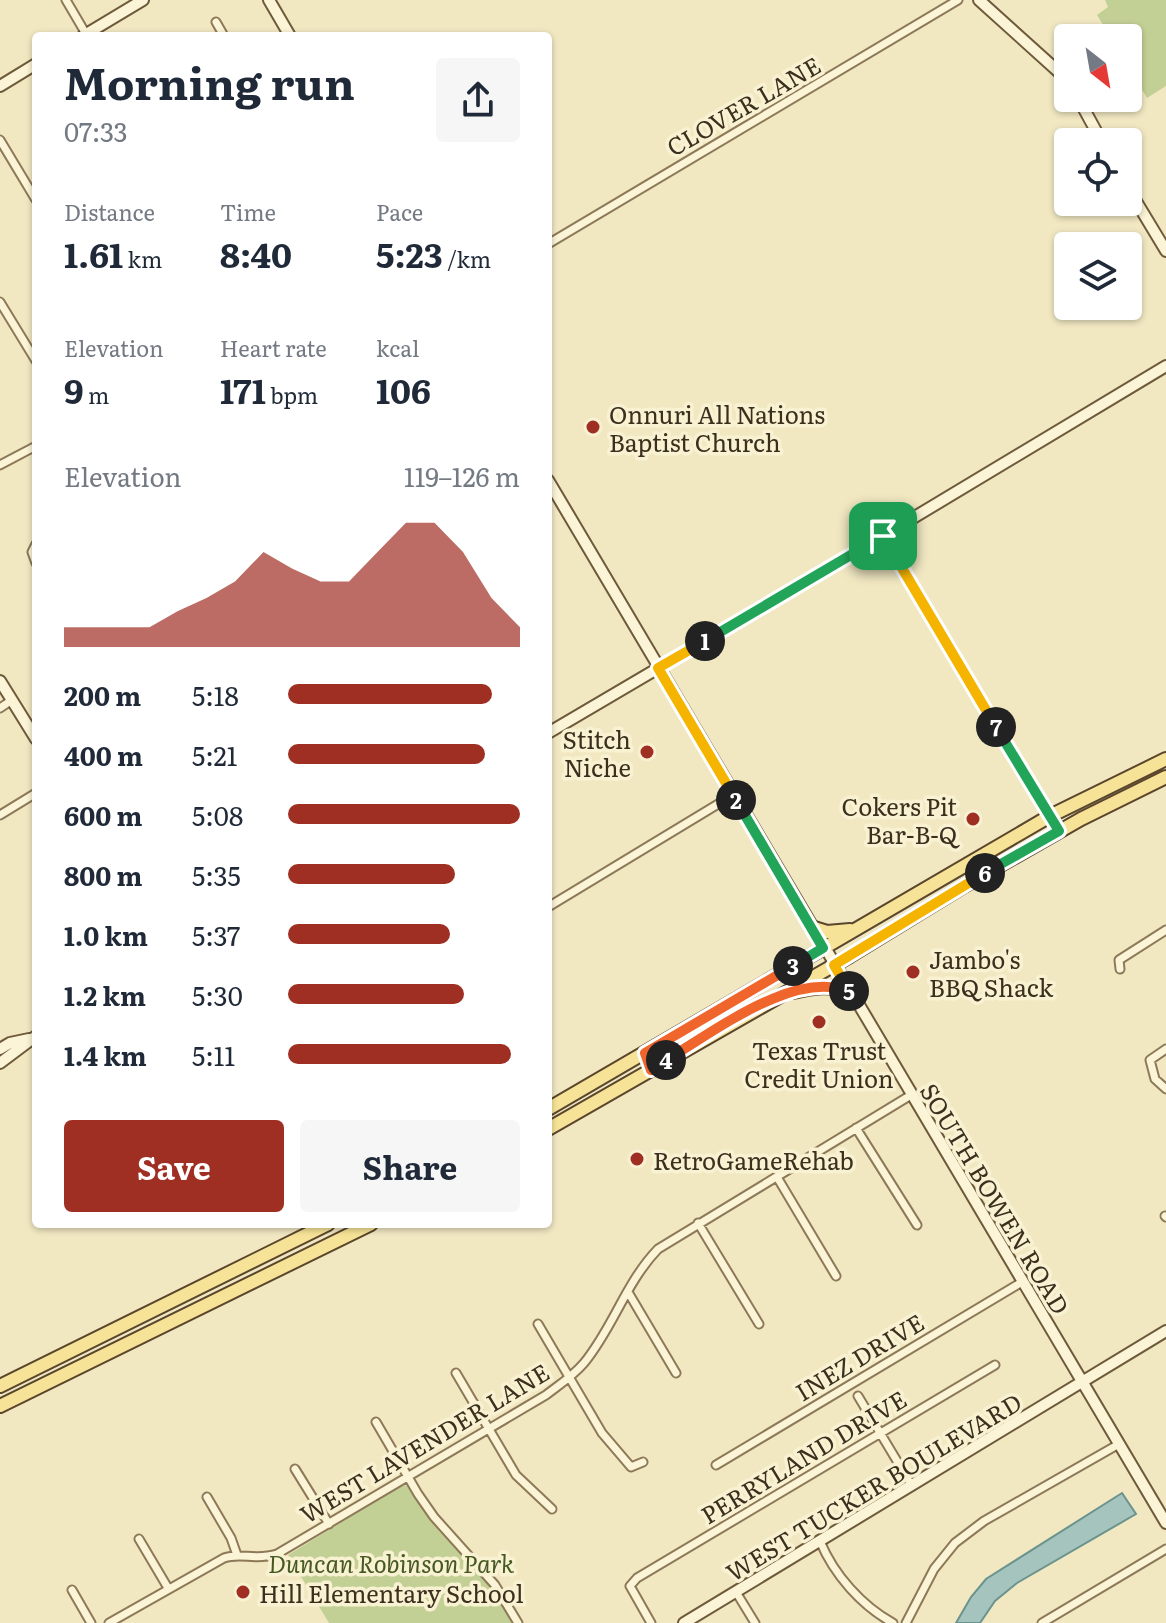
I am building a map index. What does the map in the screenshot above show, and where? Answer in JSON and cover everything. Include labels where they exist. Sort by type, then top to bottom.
[{"type":"main road","points":[[89,32],[143,0]]},
{"type":"main road","points":[[269,0],[288,32]]},
{"type":"main road","points":[[979,0],[1054,68]]},
{"type":"main road","points":[[0,86],[32,66]]},
{"type":"main road","points":[[1142,211],[1166,251]]},
{"type":"main road","points":[[552,731],[1166,366]]},
{"type":"main road","name":"SOUTH BOWEN ROAD","points":[[552,487],[1166,1523]]},
{"type":"main road","points":[[0,681],[32,732]]},
{"type":"main road","points":[[552,1107],[1050,816],[1166,759]]},
{"type":"main road","points":[[552,1127],[1059,831],[1166,777]]},
{"type":"main road","points":[[811,927],[842,932],[860,927]]},
{"type":"main road","points":[[778,995],[824,986],[834,986],[851,993]]},
{"type":"main road","points":[[0,1049],[32,1037]]},
{"type":"main road","points":[[0,1063],[32,1038]]},
{"type":"main road","points":[[645,1053],[651,1070]]},
{"type":"main road","points":[[0,1386],[320,1228]]},
{"type":"main road","points":[[0,1406],[363,1228]]},
{"type":"main road","points":[[183,1296],[192,1314]]},
{"type":"main road","name":"WEST TUCKER BOULEVARD","points":[[684,1623],[1166,1331]]},
{"type":"street","points":[[66,0],[82,32]]},
{"type":"street","name":"CLOVER LANE","points":[[552,242],[958,0]]},
{"type":"street","points":[[216,22],[222,32]]},
{"type":"street","points":[[0,140],[32,193]]},
{"type":"street","points":[[0,302],[32,354]]},
{"type":"street","points":[[0,465],[32,448]]},
{"type":"street","points":[[883,536],[1059,831]]},
{"type":"street","points":[[0,708],[12,700]]},
{"type":"street","points":[[0,815],[32,795]]},
{"type":"street","points":[[552,905],[733,795]]},
{"type":"street","points":[[1120,969],[1119,960],[1166,930]]},
{"type":"street","points":[[1166,1049],[1150,1060],[1155,1079],[1166,1089]]},
{"type":"street","name":"WEST LAVENDER LANE","points":[[109,1623],[207,1566],[237,1555],[254,1559],[277,1554],[569,1378],[591,1354],[639,1273],[658,1249],[911,1095]]},
{"type":"street","points":[[856,1128],[917,1225]]},
{"type":"street","points":[[777,1177],[836,1276]]},
{"type":"street","points":[[698,1223],[759,1324]]},
{"type":"street","name":"INEZ DRIVE","points":[[716,1465],[1022,1282]]},
{"type":"street","points":[[628,1292],[676,1373]]},
{"type":"street","points":[[538,1324],[602,1433],[631,1467],[643,1462]]},
{"type":"street","name":"PERRYLAND DRIVE","points":[[651,1623],[632,1591],[630,1586],[633,1582],[995,1365]]},
{"type":"street","points":[[456,1373],[516,1475],[552,1509]]},
{"type":"street","points":[[858,1396],[912,1486]]},
{"type":"street","points":[[376,1422],[434,1517],[495,1585],[518,1623]]},
{"type":"street","points":[[906,1623],[934,1569],[955,1543],[984,1521],[1119,1444]]},
{"type":"street","points":[[295,1469],[329,1524]]},
{"type":"street","points":[[207,1497],[231,1538],[237,1555]]},
{"type":"street","points":[[139,1539],[168,1588]]},
{"type":"street","points":[[820,1541],[853,1592],[893,1623]]},
{"type":"street","points":[[1042,1623],[1166,1549]]},
{"type":"street","points":[[72,1590],[91,1623]]},
{"type":"street","points":[[736,1592],[755,1623]]},
{"type":"green space","points":[[1105,0],[1166,0],[1166,86],[1147,98],[1142,90],[1142,24],[1102,24],[1097,15],[1108,7]]},
{"type":"green space","name":"Duncan Robinson Park","points":[[402,1485],[408,1486],[488,1582],[513,1623],[329,1623],[288,1555]]},
{"type":"water","points":[[1122,1493],[1136,1514],[1017,1583],[995,1601],[980,1623],[956,1623],[986,1579]]},
{"type":"place","name":"Onnuri All Nations Baptist Church","points":[[593,427]]},
{"type":"place","name":"Stitch Niche","points":[[647,752]]},
{"type":"place","name":"Cokers Pit Bar-B-Q","points":[[973,819]]},
{"type":"place","name":"Jambo's BBQ Shack","points":[[913,972]]},
{"type":"place","name":"Texas Trust Credit Union","points":[[819,1022]]},
{"type":"place","name":"RetroGameRehab","points":[[637,1159]]},
{"type":"place","name":"Hill Elementary School","points":[[243,1592]]},
{"type":"route","points":[[883,536],[1059,831],[834,965],[851,993],[834,986],[824,986],[778,995],[651,1070],[645,1053],[823,948],[658,668],[883,536]]}]
